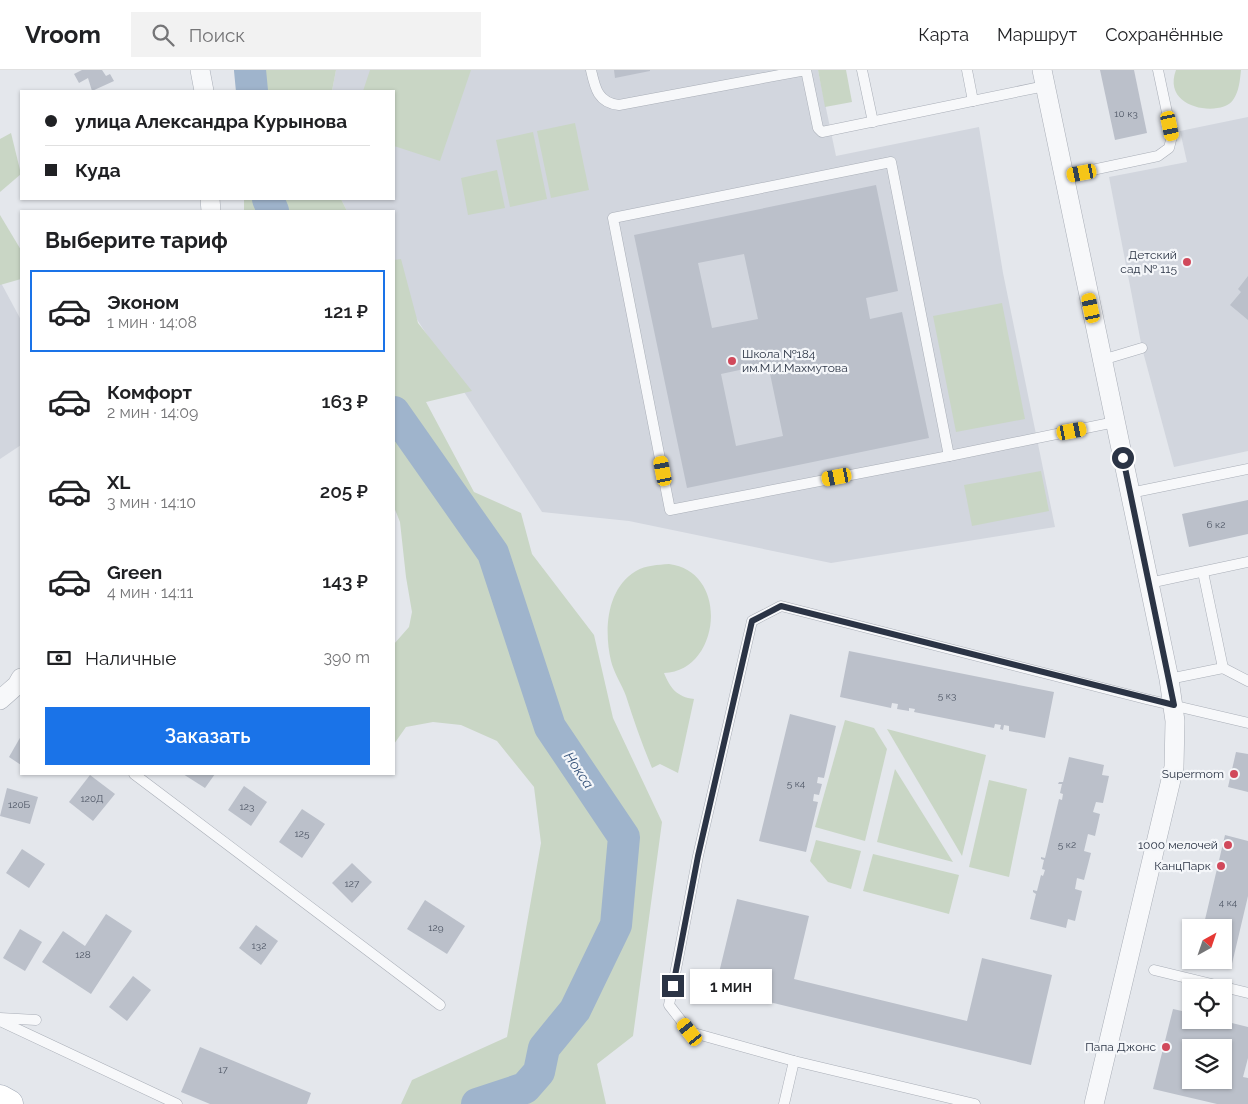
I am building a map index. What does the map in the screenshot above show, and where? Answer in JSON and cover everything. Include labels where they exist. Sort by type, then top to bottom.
[{"type":"main road","points":[[0,1099],[9,1104]]},
{"type":"street","points":[[200,70],[204,90]]},
{"type":"street","points":[[1043,78],[1174,705],[1174,767],[1094,1104]]},
{"type":"street","points":[[0,700],[20,684]]},
{"type":"lane","points":[[591,70],[599,96],[610,104],[619,105],[806,70],[820,131],[973,101],[1043,78]]},
{"type":"lane","points":[[862,70],[873,122]]},
{"type":"lane","points":[[967,70],[973,101]]},
{"type":"lane","points":[[1064,176],[1158,156],[1169,148],[1172,136],[1158,70]]},
{"type":"lane","points":[[949,456],[891,162],[613,218],[670,510],[949,456],[1115,422]]},
{"type":"lane","points":[[1102,360],[1142,348]]},
{"type":"lane","points":[[1130,494],[1248,469]]},
{"type":"lane","points":[[1149,583],[1248,562]]},
{"type":"lane","points":[[1203,572],[1223,668]]},
{"type":"lane","points":[[975,1104],[794,1060],[690,1032],[669,1005],[698,856],[752,621],[781,606],[1248,722]]},
{"type":"lane","points":[[1169,679],[1223,668],[1248,681]]},
{"type":"lane","points":[[135,775],[440,1005]]},
{"type":"lane","points":[[1154,970],[1248,992]]},
{"type":"lane","points":[[0,1019],[36,1020]]},
{"type":"lane","points":[[0,1019],[177,1104]]},
{"type":"lane","points":[[784,1104],[794,1060]]},
{"type":"shaded area","name":"Школа №184 им.М.И.Махмутова","points":[[336,70],[818,70],[836,156],[979,127],[1003,273],[1055,527],[831,563],[629,521],[542,512],[395,286],[395,210],[346,210],[342,200],[395,200],[395,90],[332,90]]},
{"type":"shaded area","name":"Детский сад № 115","points":[[1248,117],[1248,451],[1174,467],[1142,348],[1109,177],[1187,162],[1180,131]]},
{"type":"shaded area","points":[[0,281],[20,318],[20,446],[0,459]]},
{"type":"green space","points":[[242,70],[336,70],[332,90],[242,90]]},
{"type":"green space","points":[[370,70],[471,70],[440,161],[395,146],[395,90],[363,90]]},
{"type":"green space","points":[[818,70],[846,70],[852,102],[825,107]]},
{"type":"green space","points":[[1176,70],[1241,70],[1238,90],[1233,100],[1227,105],[1206,109],[1195,106],[1185,102],[1177,94],[1174,83]]},
{"type":"green space","points":[[575,123],[589,190],[551,198],[537,131]]},
{"type":"green space","points":[[533,132],[547,199],[510,207],[496,140]]},
{"type":"green space","points":[[11,133],[20,175],[0,192],[0,139]]},
{"type":"green space","points":[[497,170],[505,208],[468,215],[461,178]]},
{"type":"green space","points":[[244,200],[342,200],[346,210],[244,210]]},
{"type":"green space","points":[[0,215],[20,248],[20,279],[0,285]]},
{"type":"green space","points":[[401,259],[418,323],[472,391],[426,402],[474,492],[521,513],[532,554],[594,635],[613,718],[662,822],[633,1036],[597,1064],[606,1104],[401,1104],[412,1080],[507,1037],[541,843],[534,787],[497,741],[461,725],[433,722],[406,727],[395,743],[395,643],[409,627],[412,612],[400,522],[395,510],[395,260]]},
{"type":"green space","points":[[1002,303],[1025,419],[956,432],[933,316]]},
{"type":"green space","points":[[1041,471],[1049,511],[972,526],[964,485]]},
{"type":"green space","points":[[669,564],[689,571],[702,584],[709,602],[711,621],[707,640],[697,657],[683,668],[664,673],[675,691],[683,696],[694,699],[678,773],[660,764],[652,768],[626,696],[612,665],[608,637],[610,612],[618,588],[636,571],[652,566]]},
{"type":"green space","points":[[845,720],[874,728],[887,749],[865,841],[815,827]]},
{"type":"green space","points":[[887,729],[986,755],[962,856]]},
{"type":"green space","points":[[895,769],[953,862],[877,842]]},
{"type":"green space","points":[[989,780],[1027,789],[1009,877],[969,867]]},
{"type":"green space","points":[[816,840],[861,851],[851,889],[828,882],[810,861]]},
{"type":"green space","points":[[873,854],[959,875],[949,914],[863,891]]},
{"type":"building","points":[[82,70],[102,70],[106,76],[110,74],[114,81],[92,90],[88,78],[79,83],[74,74]]},
{"type":"building","points":[[614,70],[650,70],[650,71],[615,78]]},
{"type":"building","points":[[1100,70],[1134,70],[1147,133],[1115,140]]},
{"type":"building","points":[[876,185],[898,291],[866,298],[870,319],[902,312],[929,438],[687,488],[634,235]],"holes":[[[744,254],[758,319],[712,328],[698,263]],[[768,364],[783,436],[736,446],[721,374]]]},
{"type":"building","points":[[1248,276],[1248,320],[1230,305],[1241,292],[1238,289]]},
{"type":"building","points":[[1248,500],[1248,534],[1189,547],[1182,514]]},
{"type":"building","points":[[849,651],[1054,692],[1045,738],[1009,731],[1009,726],[1004,725],[1003,730],[1000,729],[1001,725],[995,724],[994,728],[914,712],[915,709],[909,708],[909,711],[897,709],[898,704],[892,703],[891,708],[840,697]]},
{"type":"building","points":[[790,714],[836,726],[824,778],[818,777],[817,783],[822,784],[819,795],[814,794],[813,801],[818,802],[806,852],[759,841]]},
{"type":"building","points":[[20,738],[20,764],[9,757]]},
{"type":"building","points":[[1236,752],[1248,754],[1248,792],[1228,787]]},
{"type":"building","points":[[1069,757],[1104,765],[1102,775],[1109,776],[1103,803],[1096,802],[1093,812],[1100,814],[1095,836],[1088,834],[1084,851],[1091,853],[1084,880],[1077,878],[1075,889],[1082,891],[1075,921],[1068,919],[1066,928],[1030,919],[1036,894],[1033,890],[1037,891],[1041,875],[1043,876],[1045,870],[1042,869],[1044,860],[1041,857],[1045,858],[1059,799],[1062,800],[1063,794],[1060,793],[1062,784],[1058,784],[1063,782]]},
{"type":"building","points":[[90,775],[115,794],[93,821],[69,802]]},
{"type":"building","points":[[185,775],[214,775],[205,788]]},
{"type":"building","points":[[244,786],[267,802],[251,826],[228,810]]},
{"type":"building","points":[[7,788],[38,797],[30,824],[0,816]]},
{"type":"building","points":[[302,809],[325,824],[302,858],[279,842]]},
{"type":"building","points":[[1225,835],[1248,841],[1248,896],[1232,964],[1232,919],[1205,919]]},
{"type":"building","points":[[22,849],[45,864],[29,888],[6,873]]},
{"type":"building","points":[[352,863],[372,882],[352,903],[332,883]]},
{"type":"building","points":[[737,899],[809,916],[794,979],[967,1021],[982,958],[1052,975],[1031,1065],[715,989]]},
{"type":"building","points":[[425,900],[465,926],[447,954],[407,929]]},
{"type":"building","points":[[106,914],[132,931],[91,994],[42,962],[63,931],[85,946]]},
{"type":"building","points":[[256,925],[278,941],[261,965],[239,948]]},
{"type":"building","points":[[20,929],[42,942],[25,971],[3,958]]},
{"type":"building","points":[[133,976],[151,990],[127,1021],[109,1007]]},
{"type":"building","points":[[1173,1009],[1182,1011],[1182,1029],[1232,1029],[1232,1023],[1248,1027],[1248,1058],[1243,1077],[1248,1078],[1248,1104],[1217,1104],[1153,1089]]},
{"type":"building","points":[[200,1047],[311,1093],[307,1104],[210,1104],[181,1092]]},
{"type":"waterway","name":"Нокса","points":[[250,70],[252,90]]},
{"type":"waterway","name":"Нокса","points":[[268,200],[273,210]]},
{"type":"waterway","name":"Нокса","points":[[395,413],[493,553],[550,727],[624,837],[616,925],[575,1010],[544,1048],[539,1072],[525,1088],[477,1104]]},
{"type":"place","name":"Детский сад № 115","points":[[1187,262]]},
{"type":"place","name":"Школа №184 им.М.И.Махмутова","points":[[732,361]]},
{"type":"place","name":"Supermom","points":[[1234,774]]},
{"type":"place","name":"1000 мелочей","points":[[1228,845]]},
{"type":"place","name":"КанцПарк","points":[[1221,866]]},
{"type":"place","name":"Папа Джонс","points":[[1166,1047]]},
{"type":"route","points":[[673,986],[698,856],[752,621],[781,606],[1174,705],[1123,458]]}]
